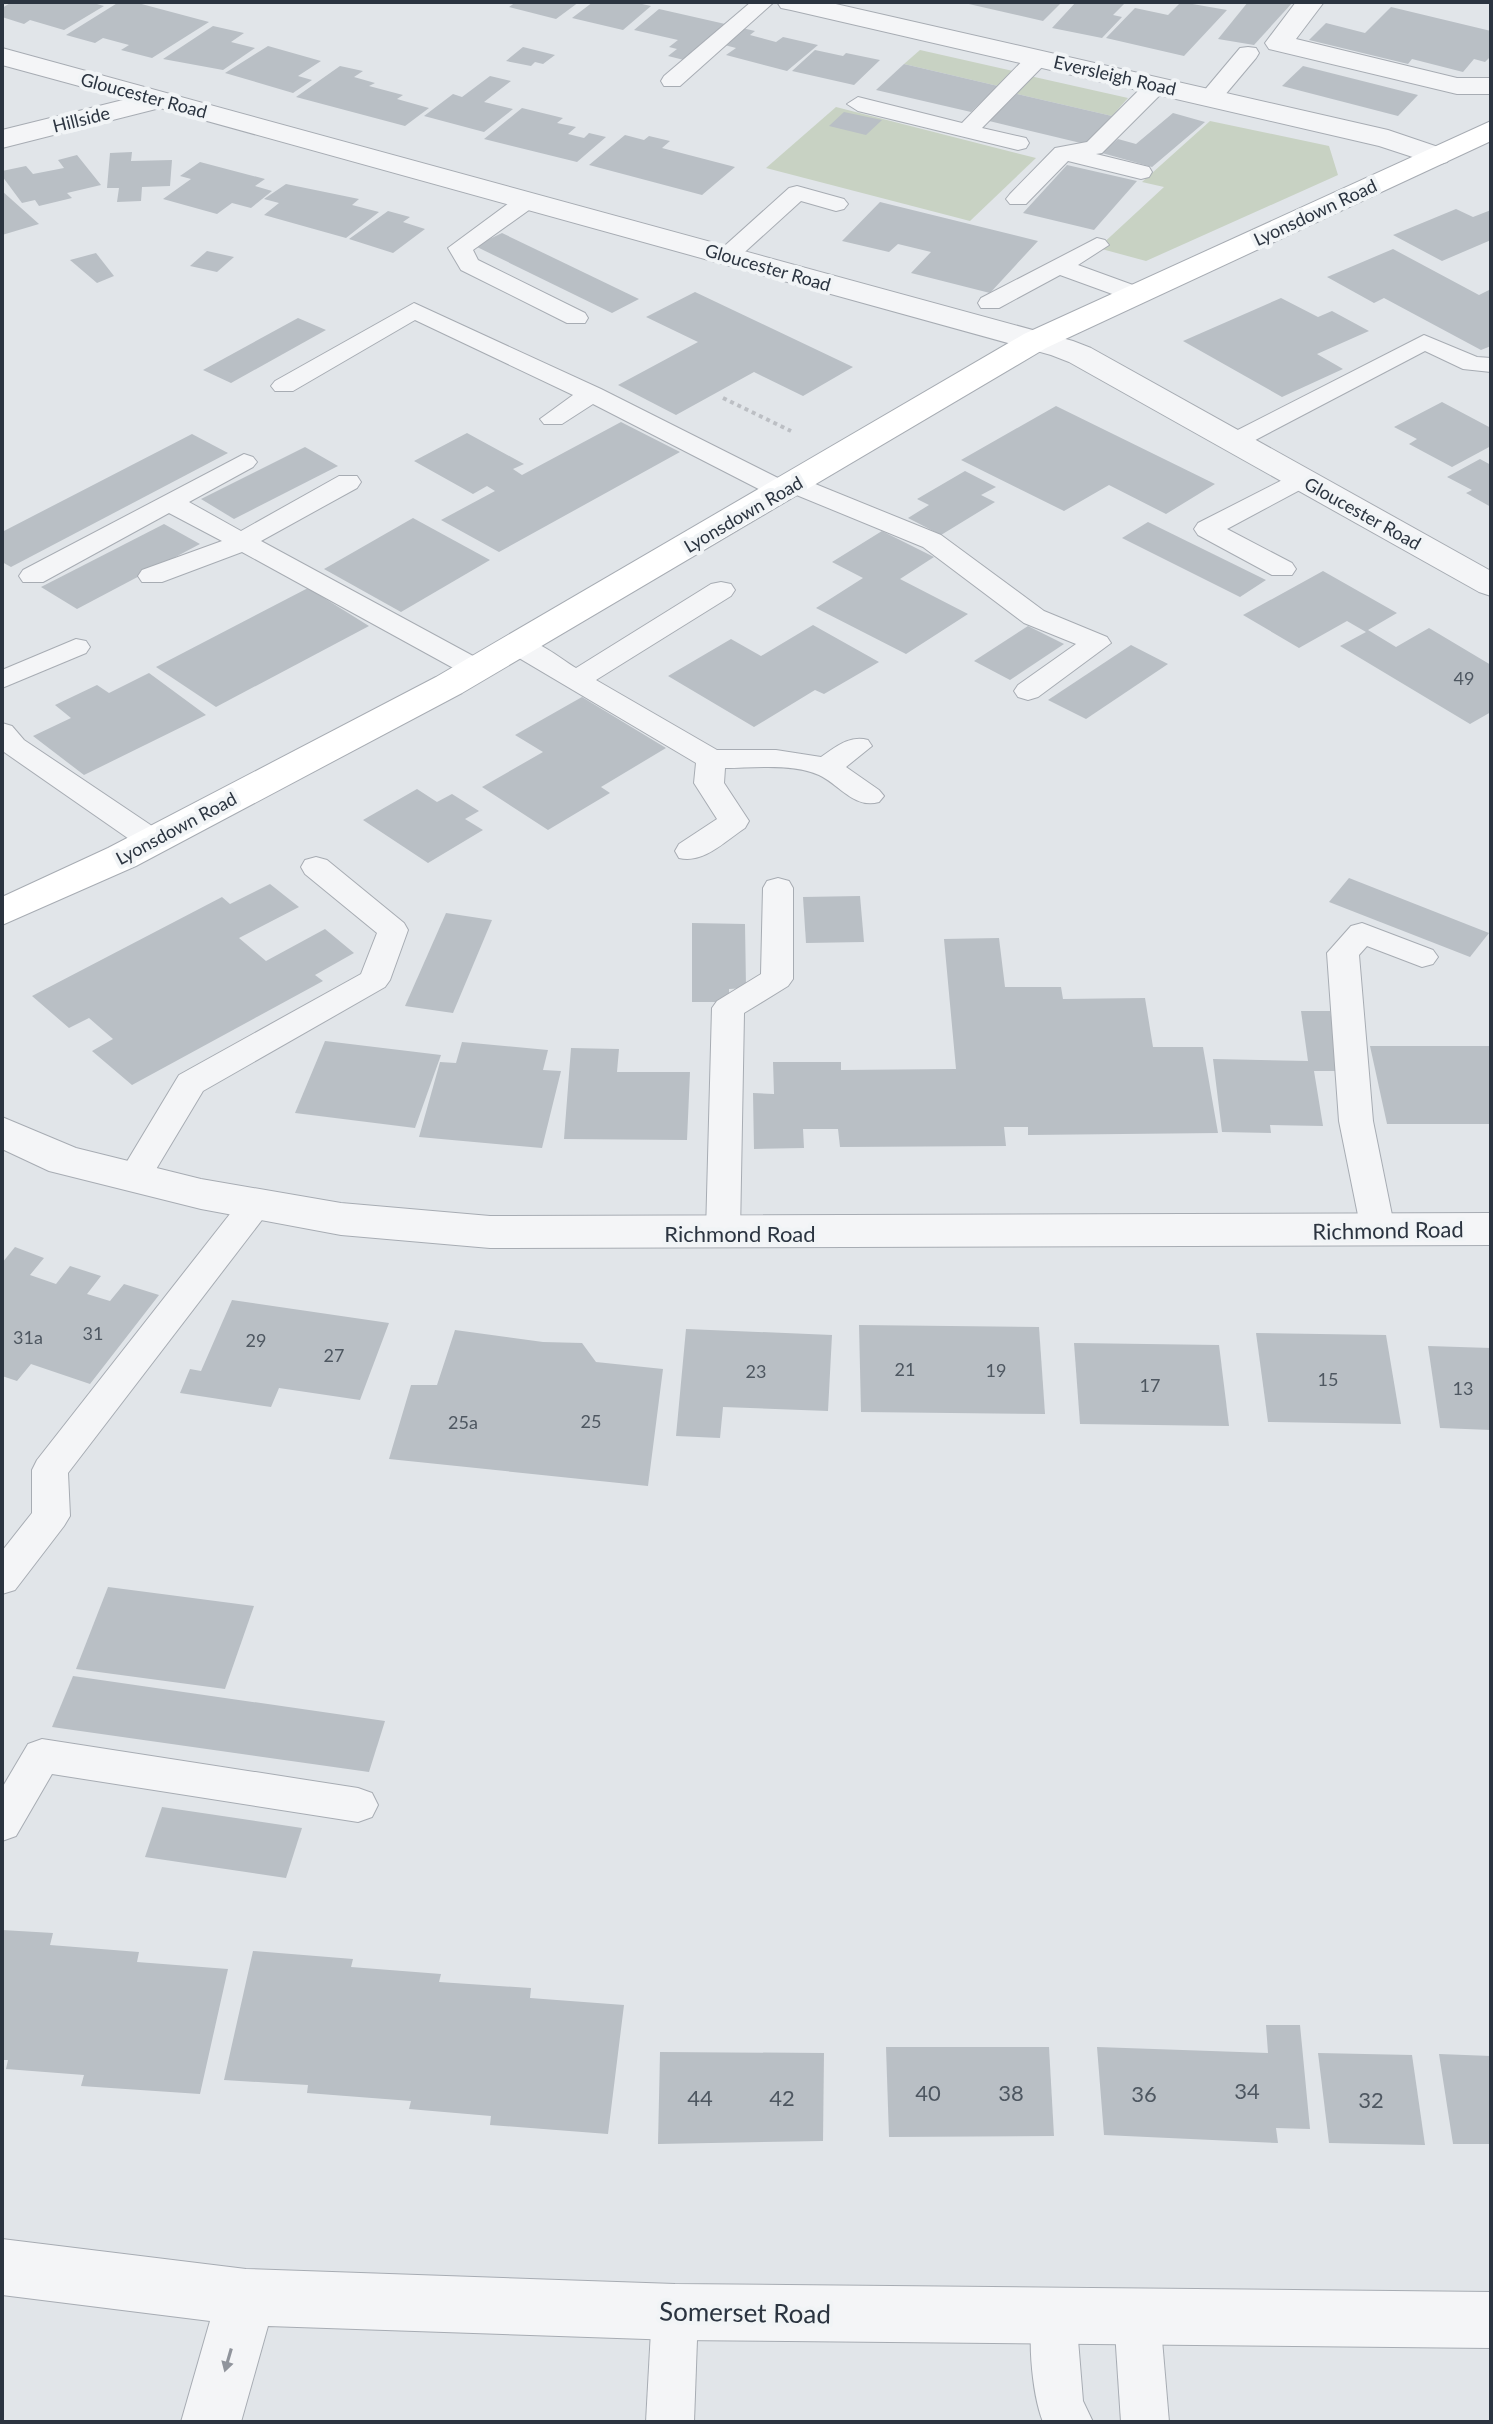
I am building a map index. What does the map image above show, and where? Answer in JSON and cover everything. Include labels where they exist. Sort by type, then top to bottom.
[{"type":"street","name":"Eversleigh Road","points":[[791,2],[1388,139],[1437,156]]},
{"type":"street","points":[[1310,2],[1279,43],[1457,86],[1491,86]]},
{"type":"street","name":"Gloucester Road","points":[[2,56],[1080,355],[1491,585]]},
{"type":"street","name":"Hillside","points":[[2,139],[161,99]]},
{"type":"street","name":"Lyonsdown Road","points":[[2,912],[153,841],[476,669],[1035,341],[1491,130]]},
{"type":"street","name":"Richmond Road","points":[[2,1132],[64,1160],[256,1204],[341,1219],[490,1232],[1491,1229]]},
{"type":"street","name":"Somerset Road","points":[[2,2267],[246,2297],[675,2312],[1491,2320]]},
{"type":"street","points":[[211,2422],[246,2297]]},
{"type":"lane","points":[[672,81],[764,2]]},
{"type":"lane","points":[[1211,97],[1248,53]]},
{"type":"lane","points":[[967,130],[1038,58]]},
{"type":"lane","points":[[1018,199],[1063,153],[1094,148],[1157,85]]},
{"type":"lane","points":[[858,104],[1018,143]]},
{"type":"lane","points":[[1063,153],[1141,172]]},
{"type":"lane","points":[[728,255],[797,193],[836,204]]},
{"type":"lane","points":[[528,200],[460,248],[469,265],[576,318]]},
{"type":"lane","points":[[990,303],[1097,245]]},
{"type":"lane","points":[[1059,266],[1135,294]]},
{"type":"lane","points":[[284,386],[414,310],[788,488],[932,541],[1034,617],[1097,643],[1028,691]]},
{"type":"lane","points":[[1235,441],[1424,342],[1472,364],[1491,365]]},
{"type":"lane","points":[[553,419],[592,394]]},
{"type":"lane","points":[[33,576],[244,462]]},
{"type":"lane","points":[[1282,569],[1207,529],[1302,478]]},
{"type":"lane","points":[[152,576],[240,542],[348,482]]},
{"type":"lane","points":[[169,502],[476,669]]},
{"type":"lane","points":[[576,680],[721,590]]},
{"type":"lane","points":[[517,645],[711,759],[776,759],[826,767],[869,796]]},
{"type":"lane","points":[[2,680],[76,647]]},
{"type":"lane","points":[[2,732],[14,746],[153,841]]},
{"type":"lane","points":[[826,767],[858,746]]},
{"type":"lane","points":[[690,851],[734,821],[709,783],[711,759]]},
{"type":"lane","points":[[134,1178],[191,1083],[374,980],[393,930],[316,867]]},
{"type":"lane","points":[[723,1233],[728,1008],[777,979],[778,888]]},
{"type":"lane","points":[[1378,1230],[1356,1121],[1343,953],[1362,933],[1422,957]]},
{"type":"lane","points":[[2,1579],[51,1516],[50,1470],[256,1204]]},
{"type":"lane","points":[[2,1824],[42,1756],[358,1805]]},
{"type":"lane","points":[[670,2422],[675,2312]]},
{"type":"lane","points":[[1053,2315],[1060,2406],[1069,2422]]},
{"type":"lane","points":[[1137,2316],[1145,2422]]},
{"type":"path","points":[[723,398],[843,456]]},
{"type":"green space","points":[[920,50],[1013,71],[998,86],[904,64]]},
{"type":"green space","points":[[1030,76],[1128,98],[1112,116],[1013,93]]},
{"type":"green space","points":[[836,107],[1036,158],[970,221],[766,168]]},
{"type":"green space","points":[[1210,121],[1329,146],[1338,175],[1146,261],[1098,248],[1164,187],[1142,182]]},
{"type":"building","points":[[12,2],[90,2],[104,6],[64,30],[30,20],[24,24],[2,17],[2,8]]},
{"type":"building","points":[[119,2],[134,2],[209,22],[152,58],[121,50],[129,45],[103,38],[95,43],[66,35]]},
{"type":"building","points":[[516,2],[579,2],[556,19],[509,7]]},
{"type":"building","points":[[593,2],[633,2],[651,6],[623,30],[572,18]]},
{"type":"building","points":[[960,2],[1062,2],[1043,21]]},
{"type":"building","points":[[1076,2],[1126,2],[1113,15],[1122,17],[1102,38],[1052,28]]},
{"type":"building","points":[[1181,2],[1227,10],[1184,56],[1106,38],[1135,8],[1168,15]]},
{"type":"building","points":[[1248,2],[1293,2],[1254,45],[1218,39]]},
{"type":"building","points":[[1391,7],[1491,31],[1491,56],[1485,62],[1474,59],[1463,72],[1412,59],[1408,64],[1309,40],[1326,23],[1365,33]]},
{"type":"building","points":[[659,9],[734,26],[692,62],[668,56],[677,49],[669,47],[678,40],[634,30]]},
{"type":"building","points":[[213,26],[244,33],[231,42],[255,48],[223,70],[163,59]]},
{"type":"building","points":[[738,27],[755,31],[750,35],[776,42],[783,37],[818,45],[787,71],[726,55],[736,48],[717,43]]},
{"type":"building","points":[[268,46],[321,61],[298,76],[312,80],[293,93],[225,73]]},
{"type":"building","points":[[523,47],[555,55],[543,64],[535,62],[531,66],[506,61]]},
{"type":"building","points":[[815,50],[880,60],[854,85],[792,71]]},
{"type":"building","points":[[904,64],[998,86],[971,112],[876,90]]},
{"type":"building","points":[[340,66],[363,71],[354,77],[375,83],[369,86],[403,95],[397,99],[429,108],[405,126],[296,97]]},
{"type":"building","points":[[1303,66],[1418,95],[1398,116],[1282,86]]},
{"type":"building","points":[[490,76],[511,81],[484,102],[513,109],[484,132],[424,116],[453,94],[462,97]]},
{"type":"building","points":[[1013,93],[1112,116],[1085,144],[985,120]]},
{"type":"building","points":[[522,108],[563,118],[557,123],[576,127],[568,134],[584,138],[589,133],[606,137],[577,162],[484,139]]},
{"type":"building","points":[[844,112],[882,120],[866,135],[829,126]]},
{"type":"building","points":[[1173,113],[1205,122],[1152,167],[1102,153],[1118,139],[1136,144]]},
{"type":"building","points":[[625,135],[644,140],[649,136],[670,141],[662,148],[735,167],[702,195],[589,165]]},
{"type":"building","points":[[132,152],[131,161],[172,160],[170,186],[142,187],[141,201],[117,202],[119,188],[107,188],[110,153]]},
{"type":"building","points":[[77,155],[101,185],[67,193],[72,198],[39,206],[35,200],[22,203],[2,176],[2,171],[26,166],[33,174],[64,168],[58,160]]},
{"type":"building","points":[[200,162],[265,179],[255,186],[272,191],[251,208],[232,203],[217,214],[163,199],[191,179],[180,176]]},
{"type":"building","points":[[1067,165],[1137,181],[1094,230],[1023,213]]},
{"type":"building","points":[[286,184],[359,199],[352,205],[379,212],[346,238],[264,215],[279,203],[264,199]]},
{"type":"building","points":[[2,191],[39,224],[2,235]]},
{"type":"building","points":[[880,202],[1038,241],[990,293],[911,273],[931,252],[898,244],[889,252],[842,241]]},
{"type":"building","points":[[1456,209],[1473,217],[1491,210],[1491,240],[1442,261],[1393,235]]},
{"type":"building","points":[[388,211],[410,217],[403,222],[425,229],[393,253],[349,239]]},
{"type":"building","points":[[502,233],[639,299],[612,313],[475,246]]},
{"type":"building","points":[[1393,249],[1479,295],[1491,289],[1491,346],[1481,350],[1384,298],[1374,303],[1327,277]]},
{"type":"building","points":[[207,251],[234,257],[217,272],[190,266]]},
{"type":"building","points":[[96,253],[114,276],[97,283],[70,260]]},
{"type":"building","points":[[695,292],[853,367],[803,396],[754,372],[676,415],[618,385],[698,342],[646,317]]},
{"type":"building","points":[[1281,298],[1318,317],[1332,311],[1369,331],[1317,354],[1343,369],[1282,397],[1183,341]]},
{"type":"building","points":[[298,318],[326,330],[231,383],[203,370]]},
{"type":"building","points":[[1442,402],[1491,428],[1491,446],[1452,467],[1409,444],[1417,439],[1394,427]]},
{"type":"building","points":[[1056,406],[1215,484],[1166,514],[1109,485],[1064,511],[961,460]]},
{"type":"building","points":[[621,422],[680,452],[499,552],[441,520],[495,491],[487,486],[473,494],[414,461],[467,433],[524,464],[513,469],[522,475]]},
{"type":"building","points":[[192,434],[228,453],[11,567],[2,562],[2,532]]},
{"type":"building","points":[[305,447],[338,466],[234,519],[201,499]]},
{"type":"building","points":[[1480,459],[1491,465],[1491,507],[1466,493],[1472,490],[1447,477]]},
{"type":"building","points":[[965,471],[996,487],[981,495],[995,502],[941,535],[908,518],[929,505],[917,499]]},
{"type":"building","points":[[413,518],[490,560],[401,612],[324,569]]},
{"type":"building","points":[[1148,522],[1266,580],[1240,597],[1122,538]]},
{"type":"building","points":[[164,524],[200,544],[77,609],[41,587]]},
{"type":"building","points":[[882,531],[934,557],[900,579],[968,614],[906,654],[816,608],[863,578],[832,562]]},
{"type":"building","points":[[1323,571],[1397,613],[1368,630],[1396,647],[1429,628],[1491,665],[1491,712],[1470,724],[1340,646],[1366,632],[1347,621],[1299,648],[1243,615]]},
{"type":"building","points":[[308,588],[369,626],[216,707],[156,667]]},
{"type":"building","points":[[813,625],[879,662],[824,694],[815,690],[754,727],[668,676],[731,639],[761,656]]},
{"type":"building","points":[[1028,626],[1064,644],[1010,680],[974,661]]},
{"type":"building","points":[[1131,645],[1168,664],[1086,719],[1048,700]]},
{"type":"building","points":[[149,673],[206,715],[84,775],[33,736],[71,718],[55,705],[97,685],[109,693]]},
{"type":"building","points":[[582,697],[666,748],[601,787],[610,793],[548,830],[482,787],[543,752],[515,735]]},
{"type":"building","points":[[417,789],[437,802],[452,794],[479,811],[465,819],[483,830],[428,863],[363,820]]},
{"type":"building","points":[[1349,878],[1489,933],[1470,957],[1329,902]]},
{"type":"building","points":[[270,884],[299,907],[239,938],[266,961],[325,929],[354,953],[315,975],[323,981],[132,1085],[92,1051],[113,1039],[89,1018],[69,1028],[32,996],[222,897],[230,904]]},
{"type":"building","points":[[860,896],[864,942],[806,943],[803,897]]},
{"type":"building","points":[[446,913],[492,920],[453,1013],[405,1006]]},
{"type":"building","points":[[692,923],[745,924],[746,988],[729,989],[729,1002],[692,1002]]},
{"type":"building","points":[[999,938],[1005,987],[1061,987],[1063,999],[1145,998],[1153,1047],[1203,1047],[1218,1133],[1028,1135],[1028,1127],[1004,1127],[1006,1146],[840,1147],[838,1129],[803,1129],[804,1148],[754,1149],[753,1093],[774,1094],[773,1062],[841,1062],[841,1070],[956,1069],[944,939]]},
{"type":"building","points":[[1301,1011],[1330,1011],[1340,1071],[1314,1071],[1323,1126],[1270,1125],[1271,1133],[1222,1132],[1213,1059],[1308,1061]]},
{"type":"building","points":[[325,1041],[441,1055],[415,1128],[295,1113]]},
{"type":"building","points":[[462,1042],[548,1050],[543,1070],[561,1071],[542,1148],[419,1137],[440,1062],[456,1063]]},
{"type":"building","points":[[1370,1046],[1491,1046],[1491,1124],[1387,1124]]},
{"type":"building","points":[[571,1048],[619,1049],[617,1072],[690,1072],[687,1140],[564,1139]]},
{"type":"building","points":[[15,1247],[44,1258],[30,1275],[56,1284],[70,1266],[101,1276],[87,1294],[110,1301],[124,1284],[159,1295],[90,1384],[31,1364],[17,1381],[2,1376],[2,1263]]},
{"type":"building","points":[[232,1300],[389,1323],[360,1400],[279,1388],[271,1407],[180,1393],[190,1369],[201,1371]]},
{"type":"building","points":[[859,1325],[1039,1327],[1045,1414],[861,1412]]},
{"type":"building","points":[[686,1329],[832,1335],[828,1411],[723,1407],[720,1438],[676,1436]]},
{"type":"building","points":[[455,1330],[543,1342],[582,1343],[596,1362],[663,1369],[648,1486],[389,1459],[411,1385],[437,1385]]},
{"type":"building","points":[[1256,1333],[1386,1335],[1401,1424],[1268,1422]]},
{"type":"building","points":[[1074,1343],[1219,1345],[1229,1426],[1080,1424]]},
{"type":"building","points":[[1428,1346],[1491,1348],[1491,1430],[1440,1428]]},
{"type":"building","points":[[108,1587],[254,1606],[225,1689],[76,1669]]},
{"type":"building","points":[[73,1676],[385,1721],[369,1772],[52,1727]]},
{"type":"building","points":[[162,1807],[302,1828],[286,1878],[145,1857]]},
{"type":"building","points":[[2,1930],[53,1933],[50,1945],[139,1952],[137,1962],[228,1969],[200,2094],[81,2086],[84,2075],[6,2069],[8,2060],[2,2060]]},
{"type":"building","points":[[253,1951],[353,1959],[351,1967],[441,1974],[439,1982],[531,1988],[530,1998],[624,2005],[608,2134],[490,2125],[491,2116],[409,2109],[411,2101],[307,2093],[308,2085],[224,2080]]},
{"type":"building","points":[[1266,2025],[1300,2025],[1310,2129],[1276,2128],[1278,2143],[1104,2135],[1097,2047],[1268,2053]]},
{"type":"building","points":[[886,2047],[1049,2047],[1054,2136],[889,2137]]},
{"type":"building","points":[[660,2052],[824,2053],[823,2141],[658,2144]]},
{"type":"building","points":[[1318,2053],[1412,2055],[1425,2145],[1329,2143]]},
{"type":"building","points":[[1439,2054],[1491,2056],[1491,2144],[1453,2144]]}]
